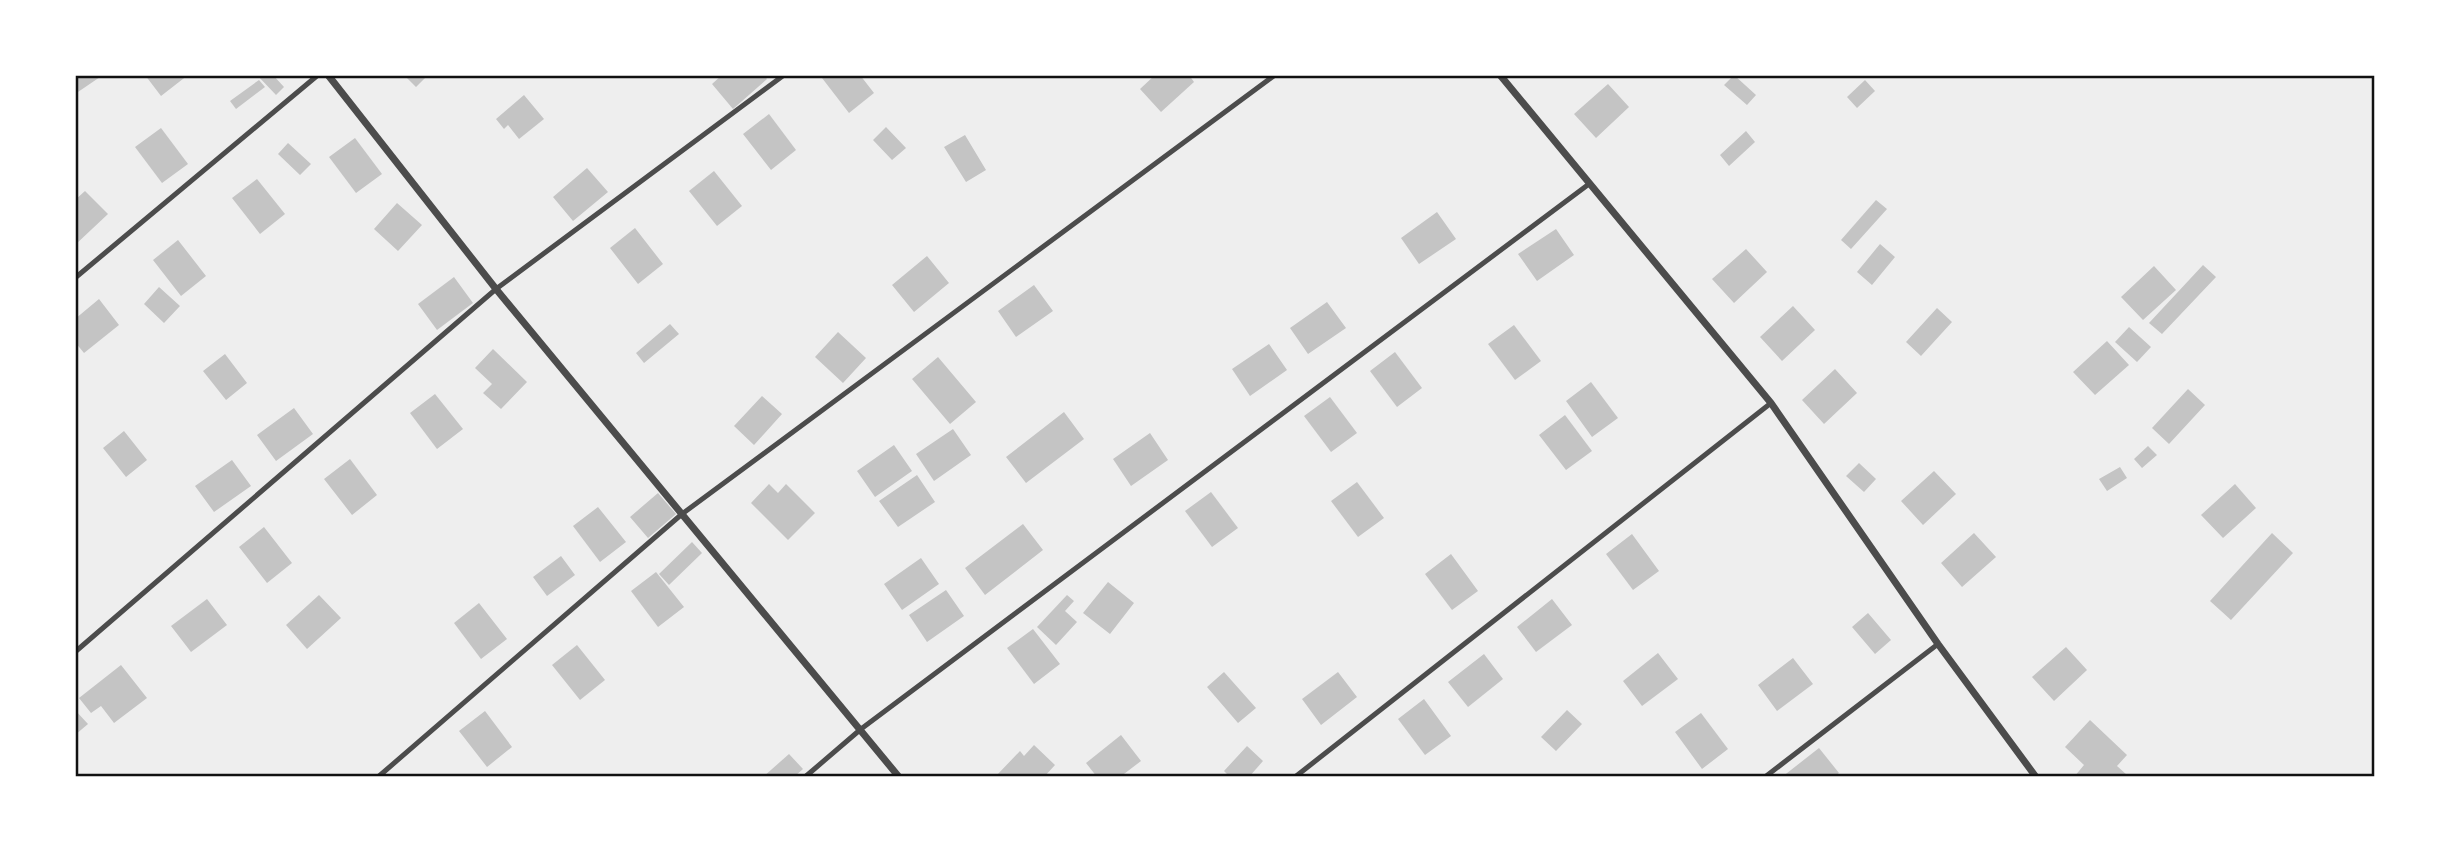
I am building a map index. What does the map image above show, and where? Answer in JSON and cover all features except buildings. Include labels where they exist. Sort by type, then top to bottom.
[{"type":"street","points":[[328,75],[496,289],[899,777]]},
{"type":"street","points":[[1500,75],[1771,404],[1938,644],[2036,777]]},
{"type":"lane","points":[[75,278],[317,75]]},
{"type":"lane","points":[[75,652],[496,289],[784,75]]},
{"type":"lane","points":[[378,777],[682,514],[1275,75]]},
{"type":"lane","points":[[805,777],[861,729],[1589,184]]},
{"type":"lane","points":[[1295,777],[1771,404]]},
{"type":"lane","points":[[1765,777],[1938,644]]},
{"type":"shaded area","points":[[75,75],[2375,75],[2375,777],[75,777]]}]
